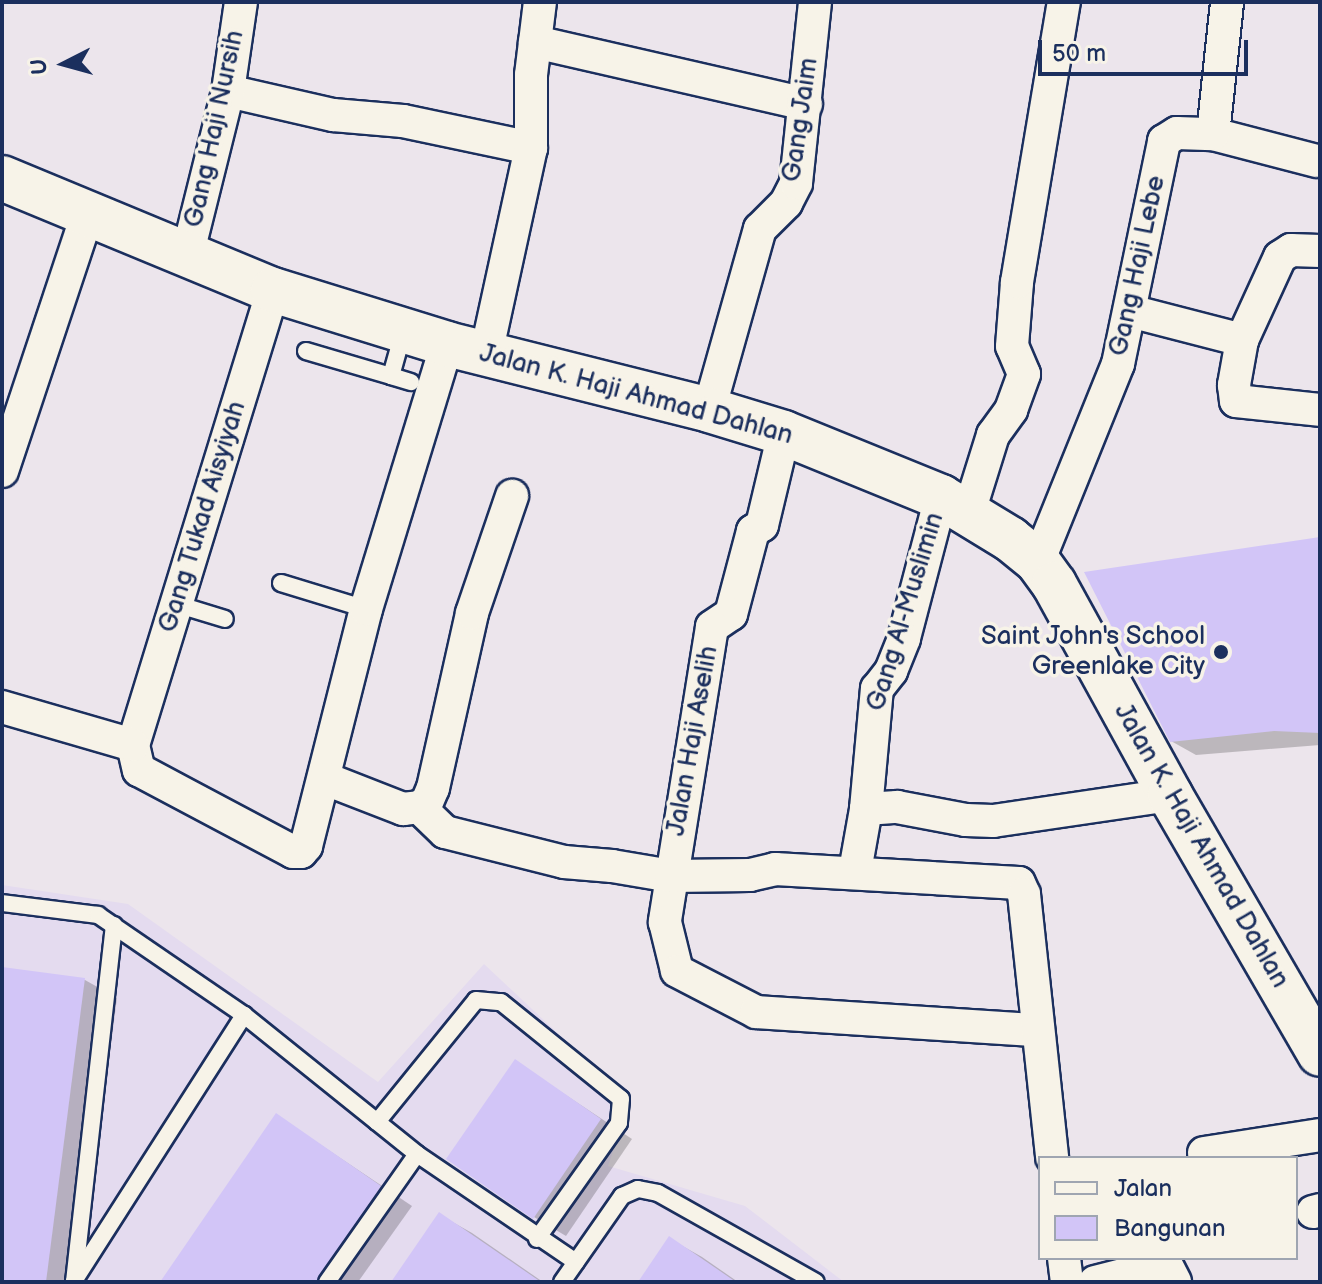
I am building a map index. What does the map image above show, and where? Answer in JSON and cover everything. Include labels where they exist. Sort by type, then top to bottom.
[{"type":"main road","name":"Jalan K. Haji Ahmad Dahlan","points":[[2,178],[273,290],[404,332],[709,410],[784,433],[955,504],[1038,562],[1054,584],[1170,795],[1319,1050]]},
{"type":"street","name":"Gang Haji Nursih","points":[[187,256],[228,91],[241,2]]},
{"type":"street","points":[[2,707],[133,745],[139,770],[293,852],[301,852],[306,846],[326,779],[366,609],[466,349],[531,148],[531,75],[540,2]]},
{"type":"street","name":"Gang Jaim","points":[[709,410],[760,229],[779,213],[796,183],[815,2]]},
{"type":"street","name":"Gang Al-Muslimin","points":[[855,871],[866,809],[877,689],[891,671],[955,504],[993,435],[1011,410],[1024,374],[1012,346],[1017,282],[1064,2]]},
{"type":"street","points":[[1213,134],[1227,2]]},
{"type":"street","points":[[535,42],[806,104]]},
{"type":"street","points":[[228,91],[333,115],[403,121],[531,148]]},
{"type":"street","name":"Gang Haji Lebe","points":[[1038,562],[1118,364],[1164,141],[1177,133],[1213,134],[1317,161]]},
{"type":"street","points":[[2,471],[87,215]]},
{"type":"street","points":[[1320,251],[1291,250],[1280,257],[1242,340],[1234,385],[1236,401],[1320,410]]},
{"type":"street","name":"Gang Tukad Aisyiyah","points":[[133,745],[273,290]]},
{"type":"street","points":[[1130,311],[1242,340]]},
{"type":"street","name":"Jalan Haji Aselih","points":[[784,433],[762,525],[753,531],[731,614],[712,627],[665,922],[677,971],[756,1012],[1036,1030]]},
{"type":"street","points":[[326,779],[403,809],[419,807],[427,802],[433,788],[472,613],[512,496]]},
{"type":"street","points":[[866,809],[897,807],[966,820],[993,821],[1170,795]]},
{"type":"street","points":[[419,807],[445,832],[564,862],[671,876],[750,875],[775,869],[855,871],[1019,883],[1024,894],[1052,1156]]},
{"type":"street","points":[[1204,1153],[1320,1135]]},
{"type":"street","points":[[1064,1260],[1067,1282]]},
{"type":"street","points":[[1095,1282],[1166,1264],[1175,1282]]},
{"type":"lane","points":[[391,376],[404,332]]},
{"type":"lane","points":[[306,351],[411,382]]},
{"type":"lane","points":[[281,583],[366,609]]},
{"type":"lane","points":[[176,604],[225,619]]},
{"type":"lane","points":[[2,903],[98,915],[114,925],[244,1015],[417,1154],[537,1239],[576,1262]]},
{"type":"lane","points":[[74,1282],[114,925]]},
{"type":"lane","points":[[377,1122],[476,1000],[501,1002],[621,1099],[619,1123],[537,1239]]},
{"type":"lane","points":[[74,1282],[244,1015]]},
{"type":"lane","points":[[327,1282],[417,1154]]},
{"type":"lane","points":[[562,1282],[622,1196],[638,1189],[658,1193],[814,1281]]},
{"type":"shaded area","points":[[2,885],[128,904],[378,1082],[484,964],[630,1101],[608,1166],[745,1206],[844,1282],[2,1282]]},
{"type":"building","name":"Saint John's School Greenlake City","points":[[1320,537],[1320,733],[1274,731],[1170,742],[1084,572]]},
{"type":"building","points":[[2,967],[85,978],[46,1282],[2,1282]]},
{"type":"building","points":[[515,1059],[601,1119],[533,1219],[446,1159]]},
{"type":"building","points":[[276,1113],[381,1186],[316,1282],[160,1282]]},
{"type":"building","points":[[439,1212],[541,1282],[391,1282]]},
{"type":"building","points":[[669,1236],[736,1282],[638,1282]]},
{"type":"place","name":"Saint John's School Greenlake City","points":[[1221,652]]}]
